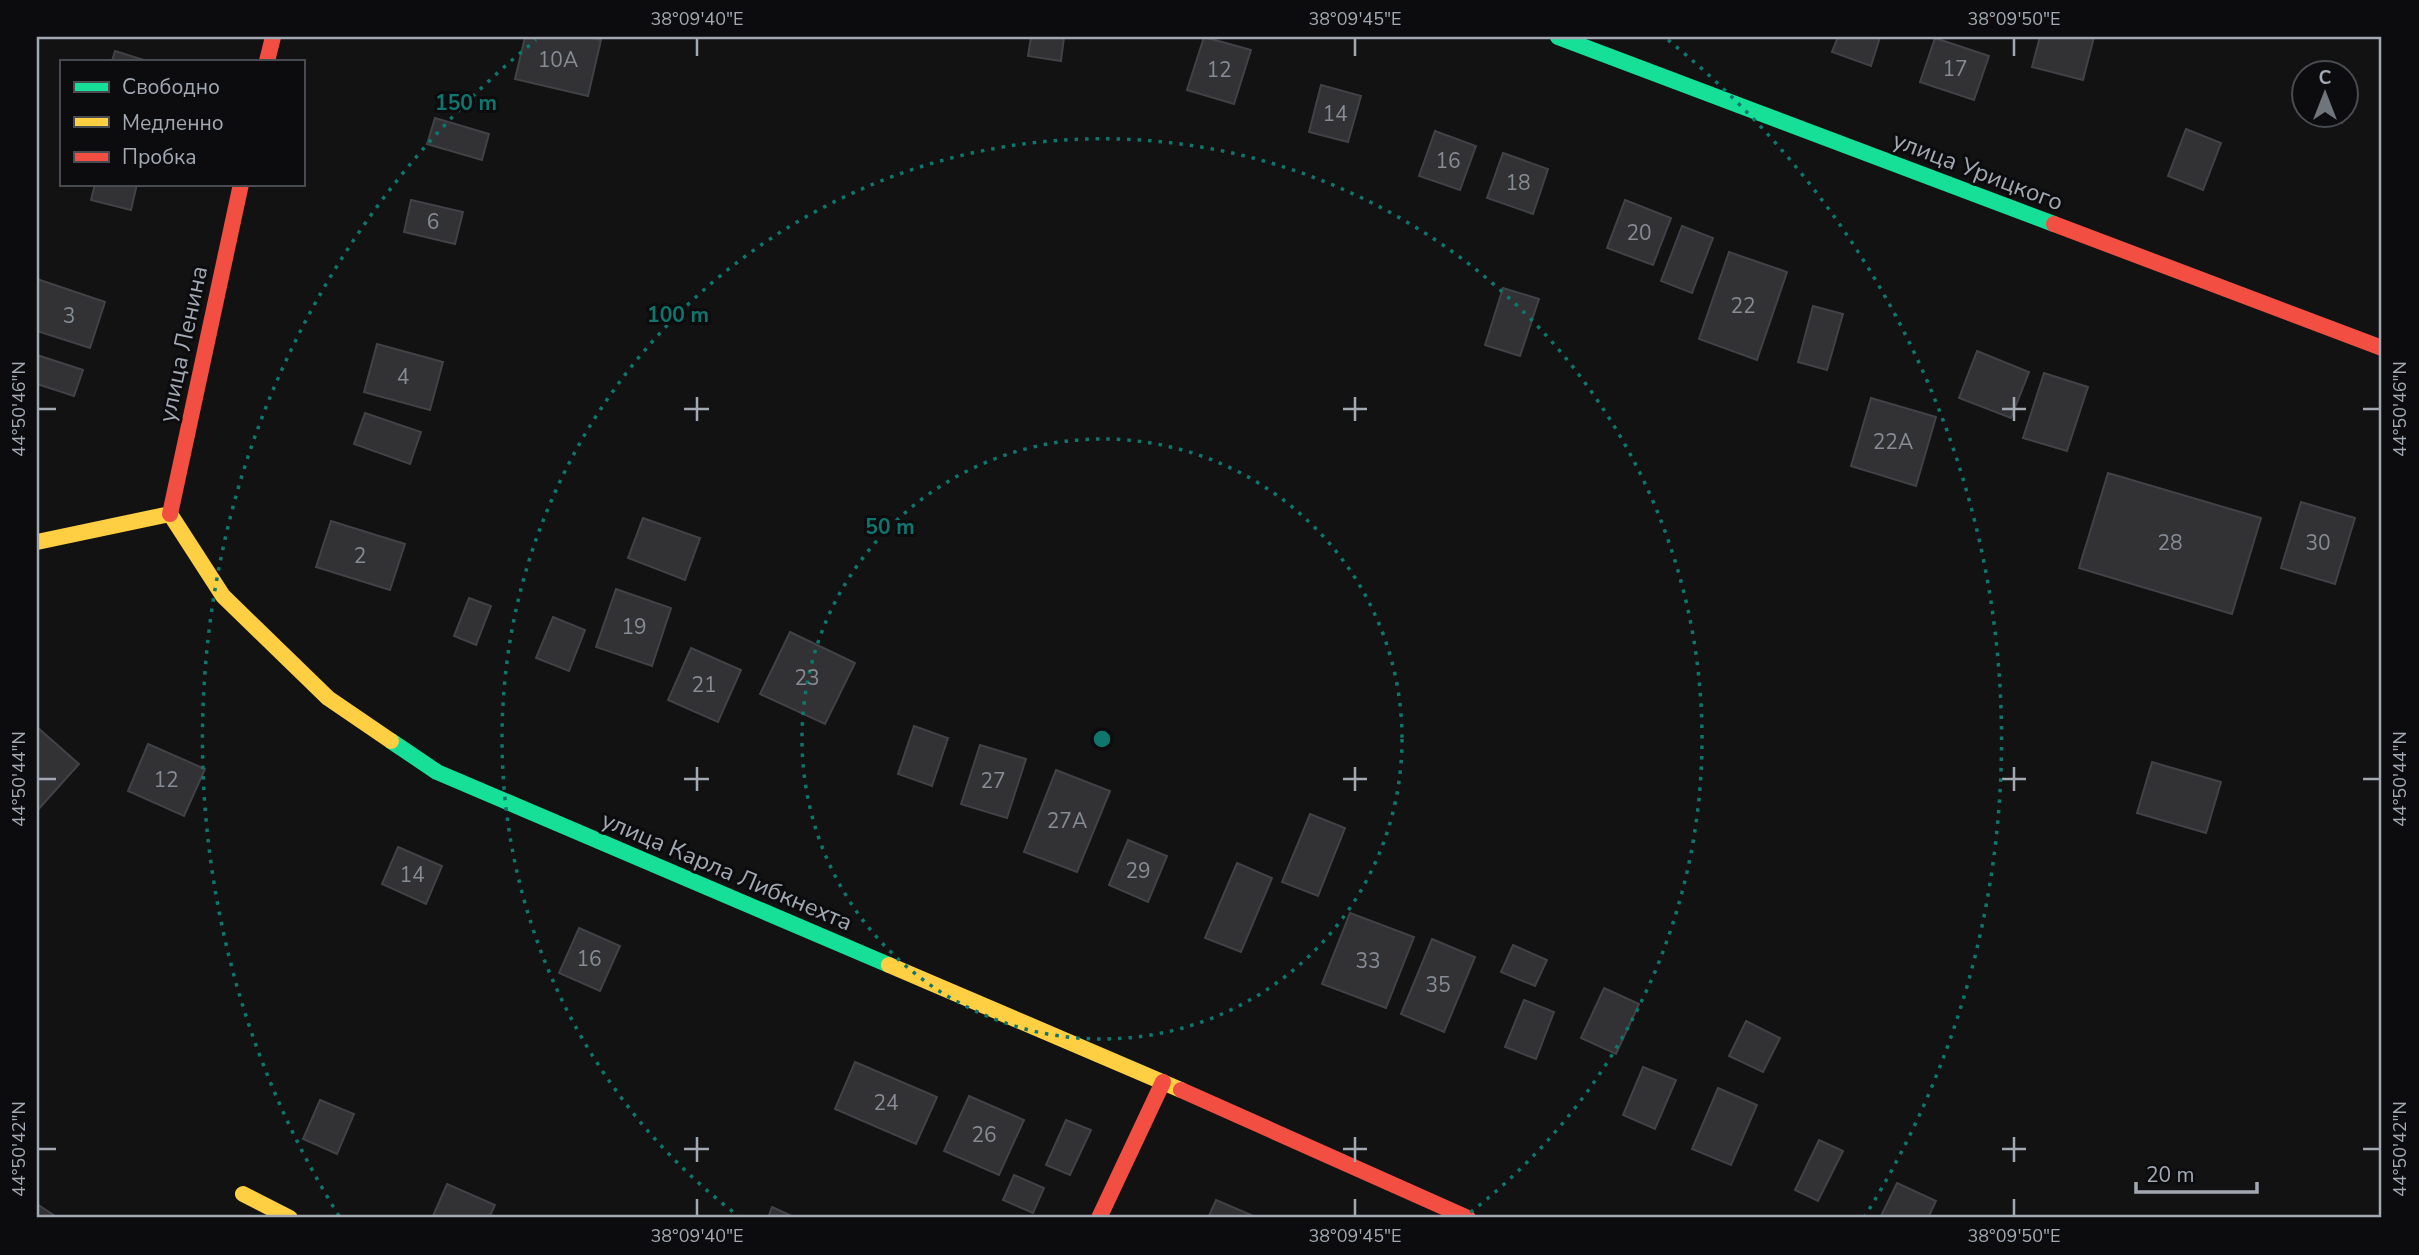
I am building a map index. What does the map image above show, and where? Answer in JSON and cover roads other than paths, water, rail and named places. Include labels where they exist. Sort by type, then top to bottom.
[{"type":"main road","points":[[267,60],[273,37]]},
{"type":"main road","name":"улица Урицкого","points":[[1558,37],[2382,348]]},
{"type":"main road","name":"улица Ленина","points":[[170,514],[241,186]]},
{"type":"main road","points":[[37,542],[170,514]]},
{"type":"main road","name":"улица Карла Либкнехта","points":[[170,514],[223,596],[328,698],[437,772],[1163,1082],[1468,1218]]},
{"type":"main road","points":[[1099,1218],[1163,1082]]},
{"type":"main road","points":[[243,1194],[290,1218]]}]
